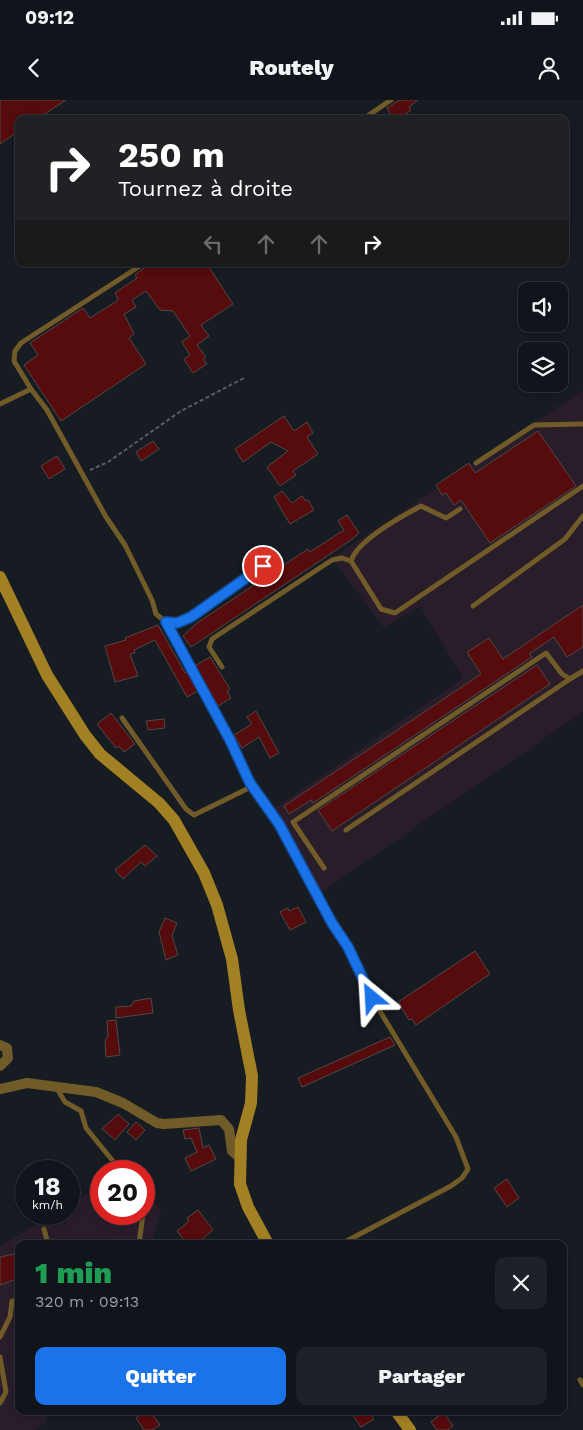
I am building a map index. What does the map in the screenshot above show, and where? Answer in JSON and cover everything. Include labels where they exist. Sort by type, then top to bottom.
[{"type":"main road","points":[[0,577],[47,675],[85,735],[100,754],[159,804],[169,815],[188,842],[204,873],[217,905],[232,959],[239,1010],[252,1076],[251,1104],[241,1140],[239,1157],[243,1192],[248,1207],[266,1240]]},
{"type":"main road","points":[[399,1415],[410,1430]]},
{"type":"street","points":[[0,1045],[7,1048],[8,1058],[0,1066]]},
{"type":"street","points":[[0,1089],[27,1083],[96,1092],[122,1103],[157,1123],[221,1120],[228,1129],[232,1151],[239,1157]]},
{"type":"lane","points":[[369,115],[391,100]]},
{"type":"lane","points":[[138,267],[21,344],[15,351],[14,361],[31,389],[47,410],[106,516],[125,545],[152,600],[156,614],[166,622],[252,786],[292,846],[332,923],[348,947],[372,998],[456,1138],[468,1169],[462,1178],[451,1186],[349,1240]]},
{"type":"lane","points":[[0,404],[31,389]]},
{"type":"lane","points":[[476,464],[534,425],[583,424]]},
{"type":"lane","points":[[222,667],[209,647],[212,639],[332,560],[342,558],[351,561],[382,609],[395,613],[583,486]]},
{"type":"lane","points":[[351,561],[354,552],[364,542],[422,506],[446,518],[460,509]]},
{"type":"lane","points":[[473,606],[565,539],[583,516]]},
{"type":"lane","points":[[166,622],[177,623],[191,617],[278,556]]},
{"type":"lane","points":[[324,868],[293,822],[546,653],[562,674],[570,679]]},
{"type":"lane","points":[[346,830],[583,671]]},
{"type":"lane","points":[[122,718],[186,809],[194,815],[252,786]]},
{"type":"lane","points":[[56,1086],[65,1102],[82,1111],[86,1128],[112,1160]]},
{"type":"lane","points":[[140,1240],[142,1225]]},
{"type":"lane","points":[[44,1228],[47,1240]]},
{"type":"lane","points":[[0,1337],[10,1317],[12,1301],[15,1301]]},
{"type":"lane","points":[[0,1357],[6,1392],[0,1403]]},
{"type":"path","points":[[83,473],[108,462],[181,411],[244,378]]},
{"type":"shaded area","points":[[583,390],[583,712],[321,892],[272,810],[463,678],[420,606],[384,628],[332,558]]},
{"type":"shaded area","points":[[90,1193],[90,1225],[155,1225],[155,1202],[161,1211],[152,1240],[15,1240],[15,1415],[46,1415],[47,1421],[34,1430],[0,1430],[0,1246],[35,1225],[80,1225],[80,1198]]},
{"type":"building","points":[[0,100],[66,100],[43,115],[15,115],[15,134],[0,144]]},
{"type":"building","points":[[399,100],[418,100],[409,107],[411,110],[404,115],[391,115],[387,108]]},
{"type":"building","points":[[145,267],[209,267],[233,304],[201,325],[209,336],[197,345],[206,357],[203,359],[207,364],[193,373],[184,359],[190,355],[182,342],[190,336],[173,311],[160,310],[146,291],[132,300],[136,307],[124,314],[134,334],[129,338],[146,364],[61,421],[24,365],[38,355],[30,343],[83,308],[90,318],[117,301],[115,293],[137,278],[135,275]]},
{"type":"building","points":[[284,416],[294,431],[307,422],[313,433],[307,437],[318,454],[293,471],[296,475],[280,486],[267,467],[288,451],[271,442],[243,462],[235,449]]},
{"type":"building","points":[[538,431],[576,486],[490,543],[461,500],[454,505],[446,493],[442,495],[436,485],[469,463],[475,473]]},
{"type":"building","points":[[153,441],[159,449],[141,461],[136,452]]},
{"type":"building","points":[[57,456],[65,469],[49,479],[41,466]]},
{"type":"building","points":[[282,491],[292,503],[302,496],[306,501],[308,500],[314,510],[290,524],[274,497]]},
{"type":"building","points":[[347,515],[359,533],[351,540],[191,647],[183,636],[197,623],[308,549],[310,552],[344,530],[338,521]]},
{"type":"building","points":[[583,605],[583,647],[567,657],[554,637],[529,654],[532,657],[313,803],[311,800],[289,814],[284,806],[481,674],[467,652],[489,638],[503,659]]},
{"type":"building","points":[[158,625],[185,673],[188,671],[198,691],[187,697],[155,640],[134,650],[135,653],[130,654],[138,676],[115,682],[105,646],[126,640],[125,638]]},
{"type":"building","points":[[210,657],[230,689],[227,691],[231,698],[218,706],[195,666]]},
{"type":"building","points":[[537,665],[550,684],[332,831],[318,810]]},
{"type":"building","points":[[256,711],[279,753],[270,758],[259,737],[242,748],[234,735],[252,724],[247,717]]},
{"type":"building","points":[[111,713],[135,744],[124,752],[119,746],[116,748],[97,724]]},
{"type":"building","points":[[164,719],[165,728],[148,730],[146,721]]},
{"type":"building","points":[[145,845],[157,856],[145,866],[141,862],[123,879],[115,870]]},
{"type":"building","points":[[298,907],[306,922],[290,930],[280,912],[288,908],[289,911]]},
{"type":"building","points":[[165,918],[177,923],[172,936],[178,955],[166,960],[159,932]]},
{"type":"building","points":[[475,951],[490,974],[416,1025],[412,1019],[409,1020],[398,1002]]},
{"type":"building","points":[[151,998],[153,1013],[116,1018],[116,1007],[131,1006],[134,1001]]},
{"type":"building","points":[[116,1020],[120,1055],[106,1057],[107,1021]]},
{"type":"building","points":[[390,1037],[395,1045],[302,1087],[298,1078]]},
{"type":"building","points":[[118,1114],[129,1124],[115,1140],[102,1129]]},
{"type":"building","points":[[136,1122],[145,1130],[136,1140],[127,1132]]},
{"type":"building","points":[[199,1128],[203,1148],[209,1145],[216,1159],[191,1171],[185,1158],[197,1152],[191,1138],[185,1139],[183,1130]]},
{"type":"building","points":[[507,1179],[519,1198],[507,1207],[494,1188]]},
{"type":"building","points":[[198,1210],[213,1230],[201,1240],[184,1240],[177,1231],[189,1221],[187,1218]]},
{"type":"building","points":[[14,1254],[15,1279],[0,1285],[0,1257]]},
{"type":"building","points":[[140,1415],[153,1415],[160,1425],[152,1430],[144,1430],[136,1418]]},
{"type":"building","points":[[353,1415],[371,1415],[374,1419],[361,1427]]},
{"type":"building","points":[[439,1415],[445,1415],[453,1426],[448,1430],[437,1430],[431,1422]]},
{"type":"route","points":[[263,566],[191,617],[177,623],[166,622],[230,740],[250,783],[279,824],[305,869],[332,923],[348,947],[372,998]]}]
